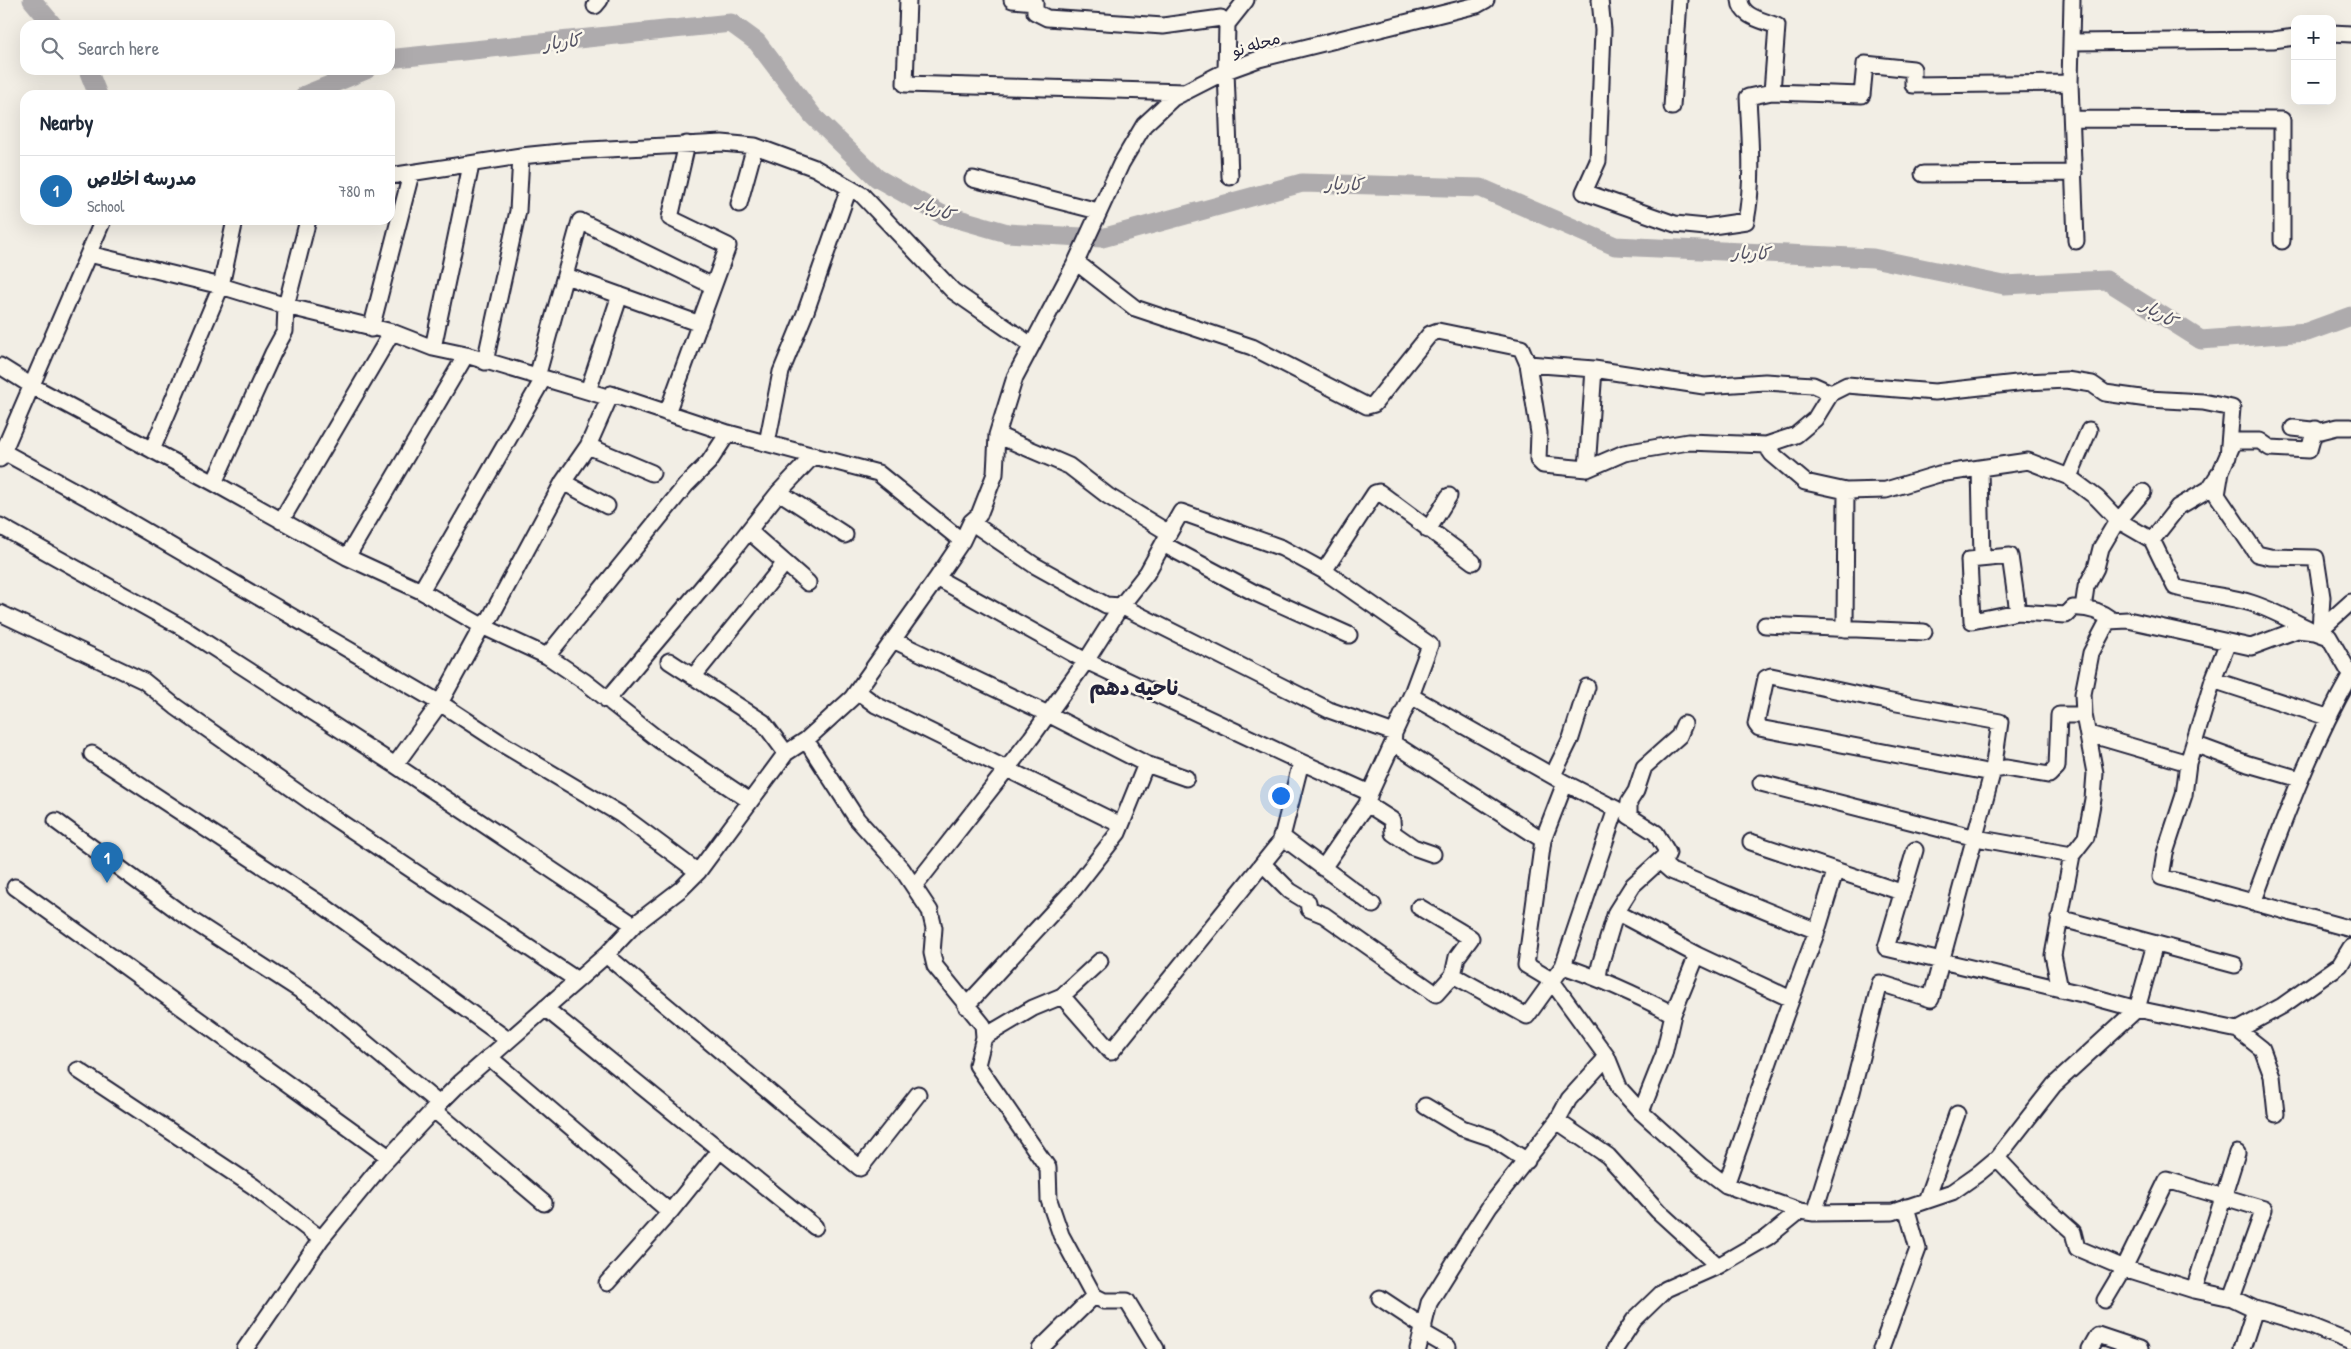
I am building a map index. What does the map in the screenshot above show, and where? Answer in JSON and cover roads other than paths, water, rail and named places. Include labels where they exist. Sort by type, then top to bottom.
[{"type":"street","points":[[908,0],[905,84],[1186,92]]},
{"type":"street","points":[[916,0],[922,0]]},
{"type":"street","points":[[1012,0],[1035,2],[1035,12],[1047,18],[1163,26],[1222,18],[1227,24]]},
{"type":"street","points":[[1230,177],[1226,71],[1227,24],[1246,0]]},
{"type":"street","name":"محله نو","points":[[786,753],[806,740],[857,691],[962,541],[971,522],[979,515],[995,474],[997,435],[1015,377],[1077,260],[1098,211],[1144,125],[1173,98],[1226,71],[1259,59],[1420,20],[1477,5],[1486,0]]},
{"type":"street","points":[[1600,0],[1603,30],[1598,161],[1584,192],[1675,224],[1706,227],[1746,221],[1750,202],[1751,160],[1748,97],[1772,92],[1862,95],[1866,64],[1912,69],[1913,85],[2070,83]]},
{"type":"street","points":[[1672,106],[1679,0]]},
{"type":"street","points":[[1740,0],[1740,9],[1745,13],[1777,26],[1772,92]]},
{"type":"street","points":[[2072,0],[2070,83],[2076,241]]},
{"type":"street","points":[[2336,33],[2351,34]]},
{"type":"street","points":[[2071,42],[2273,40],[2291,38]]},
{"type":"street","points":[[2072,119],[2282,120],[2282,242]]},
{"type":"street","points":[[395,176],[521,156],[687,144],[722,143],[755,146],[815,168],[862,196],[953,291],[1031,345]]},
{"type":"street","points":[[667,413],[728,246],[670,218],[687,144]]},
{"type":"street","points":[[739,204],[755,146]]},
{"type":"street","points":[[485,362],[518,211],[521,156]]},
{"type":"street","points":[[433,348],[471,165]]},
{"type":"street","points":[[1923,174],[2074,173]]},
{"type":"street","points":[[371,329],[411,174]]},
{"type":"street","points":[[973,179],[1098,211]]},
{"type":"street","points":[[767,443],[781,372],[806,311],[848,188]]},
{"type":"street","points":[[421,591],[540,378],[580,221],[713,286]]},
{"type":"street","points":[[101,225],[1,454],[106,508],[440,703],[504,746],[620,814],[698,872]]},
{"type":"street","points":[[152,450],[221,286],[234,225]]},
{"type":"street","points":[[214,483],[273,353],[285,331],[286,306],[307,225]]},
{"type":"street","points":[[89,254],[221,286],[371,329],[392,332],[433,348],[466,355],[607,397],[611,394],[728,433],[878,473],[962,541]]},
{"type":"street","points":[[1077,260],[1135,308],[1252,347],[1367,406],[1374,404],[1430,334],[1438,331],[1520,348],[1528,364],[1539,434],[1539,463],[1587,469],[1624,453],[1688,442],[1766,445],[1796,436],[1815,419],[1830,393],[1847,385],[1934,392],[2026,382],[2066,380],[2092,384],[2105,393],[2148,399],[2203,402],[2232,408],[2228,457]]},
{"type":"street","points":[[566,276],[700,324]]},
{"type":"street","points":[[588,391],[620,295]]},
{"type":"street","points":[[281,521],[392,332]]},
{"type":"street","points":[[347,557],[466,355]]},
{"type":"street","points":[[1528,364],[1594,368],[1704,386],[1765,382],[1812,385],[1830,393]]},
{"type":"street","points":[[0,366],[32,386],[214,483],[347,557],[421,591],[482,626],[547,656],[584,680],[659,740],[750,801]]},
{"type":"street","points":[[1587,469],[1594,368]]},
{"type":"street","points":[[395,765],[440,703],[482,626],[490,618],[563,482],[588,446],[611,394]]},
{"type":"street","points":[[2292,428],[2320,431],[2336,427],[2351,427]]},
{"type":"street","points":[[2152,540],[2178,507],[2209,488],[2221,471],[2234,441],[2260,441],[2270,448],[2309,450],[2315,429]]},
{"type":"street","points":[[2070,477],[2090,430]]},
{"type":"street","points":[[547,656],[686,485],[709,462],[728,433]]},
{"type":"street","points":[[997,435],[1069,466],[1166,538],[1253,592],[1349,635]]},
{"type":"street","points":[[1766,445],[1772,454],[1805,482],[1846,491],[1886,490],[1922,478],[2028,462],[2070,477],[2097,498],[2119,521],[2152,540],[2175,587],[2194,593],[2218,594],[2253,603],[2321,633],[2351,675],[2327,717],[2300,779],[2252,903]]},
{"type":"street","points":[[588,446],[652,473]]},
{"type":"street","points":[[607,700],[749,531],[779,492],[814,455]]},
{"type":"street","points":[[1980,468],[1982,558]]},
{"type":"street","points":[[2221,471],[2217,495],[2257,554],[2270,557],[2316,558],[2322,597],[2321,633]]},
{"type":"street","points":[[563,482],[607,506]]},
{"type":"street","points":[[1845,629],[1846,491]]},
{"type":"street","points":[[779,492],[845,535]]},
{"type":"street","points":[[2083,608],[2086,587],[2096,568],[2102,548],[2114,526],[2143,492]]},
{"type":"street","points":[[1324,571],[1376,493],[1383,494],[1428,530],[1473,562]]},
{"type":"street","points":[[1428,530],[1449,496]]},
{"type":"street","points":[[914,887],[1048,714],[1086,661],[1121,606],[1147,573],[1181,512],[1282,548],[1324,571],[1430,645],[1369,799],[1323,868]]},
{"type":"street","points":[[971,522],[1034,565],[1106,605],[1121,606],[1329,710],[1394,738],[1543,840]]},
{"type":"street","points":[[0,526],[183,628],[395,765],[634,925]]},
{"type":"street","points":[[749,531],[808,583]]},
{"type":"street","points":[[2018,612],[2010,556],[1969,560],[1972,621],[2018,612],[2066,615],[2073,608],[2083,608],[2103,613],[2112,620]]},
{"type":"street","points":[[694,677],[784,563]]},
{"type":"street","points":[[937,578],[1086,661],[1301,762],[1369,799],[1392,820],[1393,833],[1413,847],[1433,854]]},
{"type":"street","points":[[2321,633],[2351,602]]},
{"type":"street","points":[[0,613],[144,681],[176,707],[334,818],[577,980]]},
{"type":"street","points":[[2060,989],[2053,955],[2059,918],[2072,855],[2086,837],[2093,799],[2095,773],[2084,715],[2083,694],[2092,654],[2108,621],[2128,620],[2251,647],[2297,630],[2321,633]]},
{"type":"street","points":[[1765,626],[1924,632]]},
{"type":"street","points":[[893,640],[1048,714],[1146,764],[1186,778]]},
{"type":"street","points":[[2228,642],[2213,680],[2188,763],[2184,795],[2165,853],[2161,877],[2351,929]]},
{"type":"street","points":[[245,1349],[321,1239],[389,1157],[489,1057],[606,955],[634,925],[681,889],[698,872],[786,753],[764,722],[668,661]]},
{"type":"street","points":[[1615,1349],[1634,1320],[1666,1289],[1718,1266],[1807,1212],[1852,1092],[1880,983],[1931,999],[1976,838],[1992,771],[2000,722],[1886,701],[1772,676],[1766,678],[1756,724],[1759,728],[1992,771],[2006,768],[2049,775],[2058,767],[2059,715],[2084,715]]},
{"type":"street","points":[[2213,680],[2327,717]]},
{"type":"street","points":[[1587,687],[1543,840],[1526,965],[1551,980],[1607,1058],[1620,1089],[1641,1112],[1701,1166],[1726,1184],[1807,1212],[1893,1212],[1927,1198],[1952,1192],[1997,1158],[2054,1085],[2137,1010],[2155,944]]},
{"type":"street","points":[[857,691],[876,705],[1121,825]]},
{"type":"street","points":[[1411,696],[1616,809],[1563,966],[1551,980],[1527,1016],[1453,975]]},
{"type":"street","points":[[1668,853],[1656,833],[1629,816],[1629,802],[1636,791],[1644,767],[1679,736],[1684,724]]},
{"type":"street","points":[[2089,734],[2188,763]]},
{"type":"street","points":[[806,740],[857,819],[902,870],[930,911],[934,928],[932,953],[935,966],[982,1025],[984,1037],[977,1065],[1048,1168],[1050,1200],[1061,1234],[1094,1296],[1104,1301],[1128,1301],[1156,1349]]},
{"type":"street","points":[[2194,744],[2248,764],[2300,779]]},
{"type":"street","points":[[92,754],[325,907],[508,1040]]},
{"type":"street","points":[[1062,996],[1111,1052],[1281,841],[1301,762]]},
{"type":"street","points":[[966,1006],[1075,888],[1118,833],[1146,764]]},
{"type":"street","points":[[1761,783],[1976,838],[2072,855]]},
{"type":"street","points":[[56,821],[182,914],[312,998],[544,1203]]},
{"type":"street","points":[[1282,836],[1373,905]]},
{"type":"street","points":[[1751,842],[1835,872],[1901,892]]},
{"type":"street","points":[[1915,850],[1901,892],[1886,948],[2060,989],[2137,1010],[2238,1030],[2262,1049],[2272,1076],[2276,1114]]},
{"type":"street","points":[[1598,977],[1616,912],[1633,885],[1668,853]]},
{"type":"street","points":[[1668,853],[1663,864],[1671,871],[1740,899],[1754,907],[1817,931]]},
{"type":"street","points":[[1263,864],[1290,891],[1308,902],[1309,909],[1324,915],[1436,994],[1453,975],[1457,957],[1471,938],[1419,907]]},
{"type":"street","points":[[1726,1184],[1817,931],[1835,872]]},
{"type":"street","points":[[15,887],[389,1157]]},
{"type":"street","points":[[1616,912],[1697,955],[1791,999]]},
{"type":"street","points":[[2059,918],[2235,966]]},
{"type":"street","points":[[2238,1030],[2282,1006],[2340,966],[2351,947]]},
{"type":"street","points":[[606,955],[860,1168],[918,1094]]},
{"type":"street","points":[[1641,1112],[1664,1054],[1673,1014],[1697,955]]},
{"type":"street","points":[[984,1037],[1033,1008],[1062,996],[1100,962]]},
{"type":"street","points":[[1563,966],[1598,977],[1673,1014]]},
{"type":"street","points":[[545,1008],[815,1227]]},
{"type":"street","points":[[489,1057],[670,1212]]},
{"type":"street","points":[[1418,1349],[1430,1303],[1490,1206],[1557,1121],[1569,1099],[1607,1058]]},
{"type":"street","points":[[78,1070],[253,1186],[321,1239]]},
{"type":"street","points":[[1426,1106],[1462,1128],[1492,1138],[1527,1161]]},
{"type":"street","points":[[1927,1198],[1957,1114]]},
{"type":"street","points":[[1557,1121],[1608,1156],[1658,1210],[1718,1266]]},
{"type":"street","points":[[607,1283],[670,1212],[720,1150]]},
{"type":"street","points":[[2194,1290],[2225,1197],[2237,1153]]},
{"type":"street","points":[[1997,1158],[2034,1197],[2072,1232],[2076,1248],[2124,1268],[2194,1290],[2232,1298],[2255,1309],[2306,1324],[2351,1342]]},
{"type":"street","points":[[2105,1300],[2124,1268],[2167,1180],[2264,1209],[2232,1298]]},
{"type":"street","points":[[1881,1349],[1918,1249],[1906,1207]]},
{"type":"street","points":[[1040,1349],[1094,1296]]},
{"type":"street","points":[[1380,1298],[1448,1347]]},
{"type":"street","points":[[2242,1349],[2255,1309]]},
{"type":"street","points":[[2090,1349],[2098,1335],[2140,1349]]},
{"type":"waterway","name":"کاربار","points":[[32,0],[49,20]]},
{"type":"waterway","name":"کاربار","points":[[395,59],[731,23],[757,42],[813,116],[877,178],[941,214],[1007,233],[1102,238],[1302,183],[1481,188],[1615,246],[1873,258],[2004,285],[2106,280],[2201,340],[2307,332],[2351,316]]},
{"type":"waterway","name":"کاربار","points":[[90,75],[96,90]]},
{"type":"waterway","name":"کاربار","points":[[317,90],[354,75]]},
{"type":"place","name":"مدرسه اخلاص","points":[[107,883]]},
{"type":"district","name":"ناحیه دهم","points":[[1134,688]]}]
